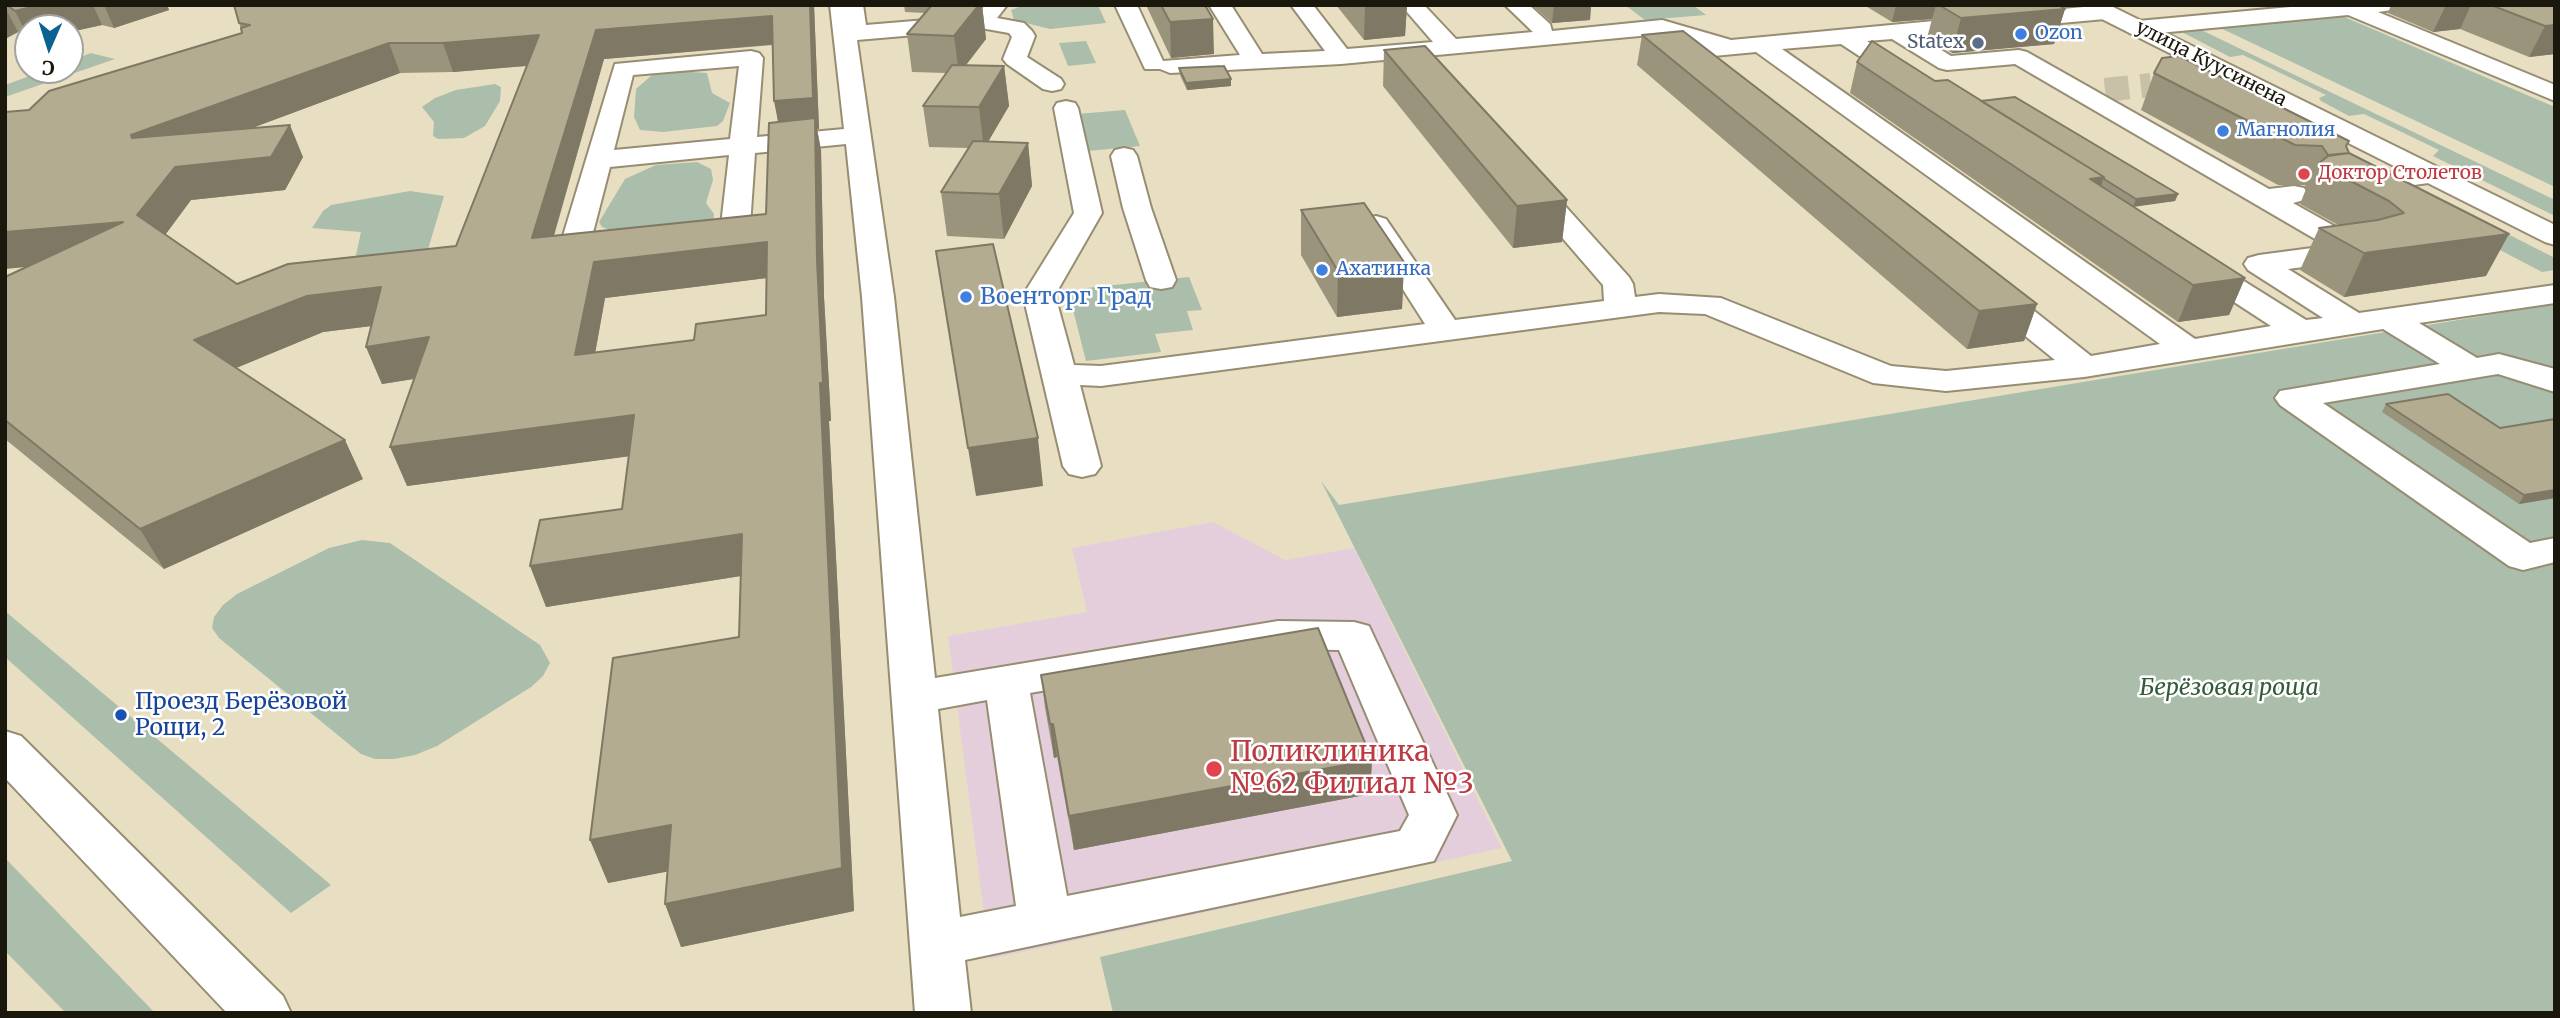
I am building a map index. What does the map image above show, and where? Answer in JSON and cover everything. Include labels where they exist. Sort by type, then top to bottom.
[{"type":"main road","points":[[841,5],[878,297],[943,1013]]},
{"type":"main road","points":[[852,5],[856,33],[989,14],[1016,28],[1024,36],[1015,59],[1052,84]]},
{"type":"main road","points":[[1126,5],[1161,65],[1341,57],[1662,27],[1729,47]]},
{"type":"main road","points":[[1220,5],[1255,61]]},
{"type":"main road","points":[[1302,5],[1341,57]]},
{"type":"main road","points":[[1412,5],[1451,47]]},
{"type":"main road","points":[[1516,5],[1542,29]]},
{"type":"main road","points":[[1955,5],[1985,23]]},
{"type":"main road","points":[[2138,28],[2384,5]]},
{"type":"main road","points":[[1719,76],[1682,52],[1985,23],[2098,8]]},
{"type":"main road","name":"улица Куусинена","points":[[2098,8],[2555,236]]},
{"type":"main road","points":[[2350,8],[2555,94]]},
{"type":"main road","points":[[1601,14],[1621,31]]},
{"type":"main road","points":[[1895,31],[1947,63],[2019,57],[2093,91],[2264,198],[2357,251],[2259,264],[2353,323]]},
{"type":"main road","points":[[1844,36],[1937,97]]},
{"type":"main road","points":[[1760,44],[2188,349]]},
{"type":"main road","points":[[1412,50],[1436,76]]},
{"type":"main road","points":[[751,58],[734,241],[571,258],[600,153],[623,69],[751,58]]},
{"type":"main road","points":[[2198,80],[2234,76]]},
{"type":"main road","points":[[1066,108],[1088,213],[1039,295],[1083,466]]},
{"type":"main road","points":[[600,153],[857,128]]},
{"type":"main road","points":[[1080,170],[1125,162],[1161,280]]},
{"type":"main road","points":[[1510,162],[1618,284],[1621,308]]},
{"type":"main road","points":[[2344,187],[2433,175]]},
{"type":"main road","points":[[2264,198],[2294,194]]},
{"type":"main road","points":[[1365,208],[1447,331]]},
{"type":"main road","points":[[2171,248],[2300,331]]},
{"type":"main road","points":[[1967,274],[2084,367]]},
{"type":"main road","points":[[1060,374],[1101,376],[1659,303],[1710,305],[1885,376],[1946,381],[2084,367],[2300,331],[2555,294]]},
{"type":"main road","points":[[2388,318],[2472,369]]},
{"type":"main road","points":[[2555,382],[2499,364],[2292,398],[2523,557],[2555,550]]},
{"type":"main road","points":[[915,697],[1278,635],[1354,636],[1433,815],[1416,847],[937,944]]},
{"type":"main road","points":[[1006,681],[1045,922]]},
{"type":"main road","points":[[5,748],[264,1013]]},
{"type":"shaded area","name":"Поликлиника №62 Филиал №3","points":[[1213,522],[1285,560],[1354,548],[1502,848],[990,959],[948,636],[1087,612],[1072,548]]},
{"type":"green space","points":[[1024,5],[1098,5],[1106,23],[1050,29],[1014,20],[1011,10]]},
{"type":"green space","points":[[1625,5],[1693,5],[1706,15],[1645,20]]},
{"type":"green space","points":[[2335,13],[2555,107],[2555,187],[2212,24]]},
{"type":"green space","points":[[2195,27],[2555,200],[2555,216],[2433,156],[2439,150],[2364,114],[2349,116],[2321,101],[2319,98],[2326,95],[2243,55],[2230,57],[2178,30]]},
{"type":"green space","points":[[1086,41],[1096,63],[1068,66],[1059,43]]},
{"type":"green space","points":[[91,53],[115,59],[84,70],[84,56]]},
{"type":"green space","points":[[676,71],[707,73],[712,93],[730,103],[723,121],[717,126],[663,132],[640,130],[634,117],[636,89],[652,75]]},
{"type":"green space","points":[[14,82],[14,84],[43,84],[5,97],[5,85]]},
{"type":"green space","points":[[495,84],[501,87],[500,101],[485,126],[464,138],[438,139],[433,136],[434,122],[422,107],[435,98],[456,90]]},
{"type":"green space","points":[[1125,110],[1140,146],[1088,151],[1076,114]]},
{"type":"green space","points":[[697,162],[711,169],[713,180],[706,203],[714,214],[712,229],[638,241],[602,227],[599,222],[625,179],[656,165]]},
{"type":"green space","points":[[2409,184],[2555,258],[2555,270],[2542,272],[2380,187]]},
{"type":"green space","points":[[410,191],[444,196],[420,276],[353,269],[361,232],[312,228],[323,211],[331,205]]},
{"type":"green space","points":[[1189,277],[1202,310],[1187,311],[1193,330],[1155,334],[1161,352],[1086,361],[1068,290]]},
{"type":"green space","name":"Берёзовая роща","points":[[2555,304],[2555,1013],[1113,1013],[1100,957],[1512,861],[1321,481],[1339,505]]},
{"type":"green space","points":[[362,540],[390,543],[540,645],[550,663],[543,676],[531,687],[437,746],[415,755],[375,759],[361,754],[219,638],[212,628],[214,617],[223,605],[237,594],[329,548]]},
{"type":"green space","points":[[5,611],[331,885],[291,913],[5,657]]},
{"type":"green space","points":[[5,858],[155,1013],[66,1013],[5,951]]},
{"type":"building","points":[[7,5],[40,5],[15,11]]},
{"type":"building","points":[[234,5],[810,5],[813,98],[774,101],[772,16],[596,30],[532,238],[766,214],[769,123],[815,118],[817,261],[823,383],[820,383],[842,868],[665,904],[671,825],[590,840],[613,658],[739,637],[742,534],[530,566],[540,520],[622,509],[634,415],[390,447],[429,337],[366,347],[381,287],[307,296],[194,340],[345,440],[140,529],[5,420],[5,277],[123,222],[5,232],[5,112],[29,110],[49,91],[72,84],[84,84],[84,80],[242,33],[241,28],[250,25],[239,23]],"holes":[[[539,35],[456,246],[288,264],[237,284],[137,215],[175,167],[271,157],[290,125],[132,138],[131,135],[389,43],[443,43]],[[767,242],[766,315],[696,324],[694,340],[575,355],[594,262]]]},
{"type":"building","points":[[932,5],[979,5],[954,36],[907,34]]},
{"type":"building","points":[[1161,5],[1205,5],[1213,19],[1170,22]]},
{"type":"building","points":[[1939,5],[2058,5],[2065,9],[1961,18]]},
{"type":"building","points":[[2491,5],[2555,5],[2555,25],[2545,26]]},
{"type":"building","points":[[1683,31],[2037,304],[1979,311],[1642,35]]},
{"type":"building","points":[[1872,41],[1935,81],[1948,80],[2104,177],[2090,179],[2245,278],[2193,285],[1857,62]]},
{"type":"building","points":[[1425,46],[1567,200],[1517,206],[1384,50]]},
{"type":"building","points":[[2179,56],[2349,141],[2346,146],[2349,153],[2328,155],[2322,146],[2295,145],[2154,73],[2162,58]]},
{"type":"building","points":[[952,65],[1004,66],[979,107],[923,106]]},
{"type":"building","points":[[1224,66],[1231,79],[1186,83],[1179,68]]},
{"type":"building","points":[[2015,97],[2178,194],[2136,199],[1981,101]]},
{"type":"building","points":[[973,141],[1028,143],[999,194],[941,192]]},
{"type":"building","points":[[2349,153],[2509,234],[2364,253],[2319,228],[2378,220],[2404,213],[2389,201],[2318,164],[2328,156]]},
{"type":"building","points":[[1364,203],[1404,262],[1338,271],[1301,210]]},
{"type":"building","points":[[993,244],[1038,438],[968,448],[936,251]]},
{"type":"building","points":[[2448,394],[2500,428],[2555,419],[2555,490],[2524,495],[2386,404]]},
{"type":"building","points":[[1318,628],[1372,760],[1069,816],[1053,724],[1050,724],[1041,675]]},
{"type":"tunnel","points":[[2105,90],[2151,85]]},
{"type":"place","name":"Ozon","points":[[2021,34]]},
{"type":"place","name":"Statex","points":[[1978,43]]},
{"type":"place","name":"Магнолия","points":[[2223,131]]},
{"type":"place","name":"Доктор Столетов","points":[[2304,174]]},
{"type":"place","name":"Ахатинка","points":[[1322,270]]},
{"type":"place","name":"Военторг Град","points":[[966,297]]},
{"type":"place","name":"Проезд Берёзовой Рощи, 2","points":[[121,715]]},
{"type":"place","name":"Поликлиника №62 Филиал №3","points":[[1214,769]]}]
